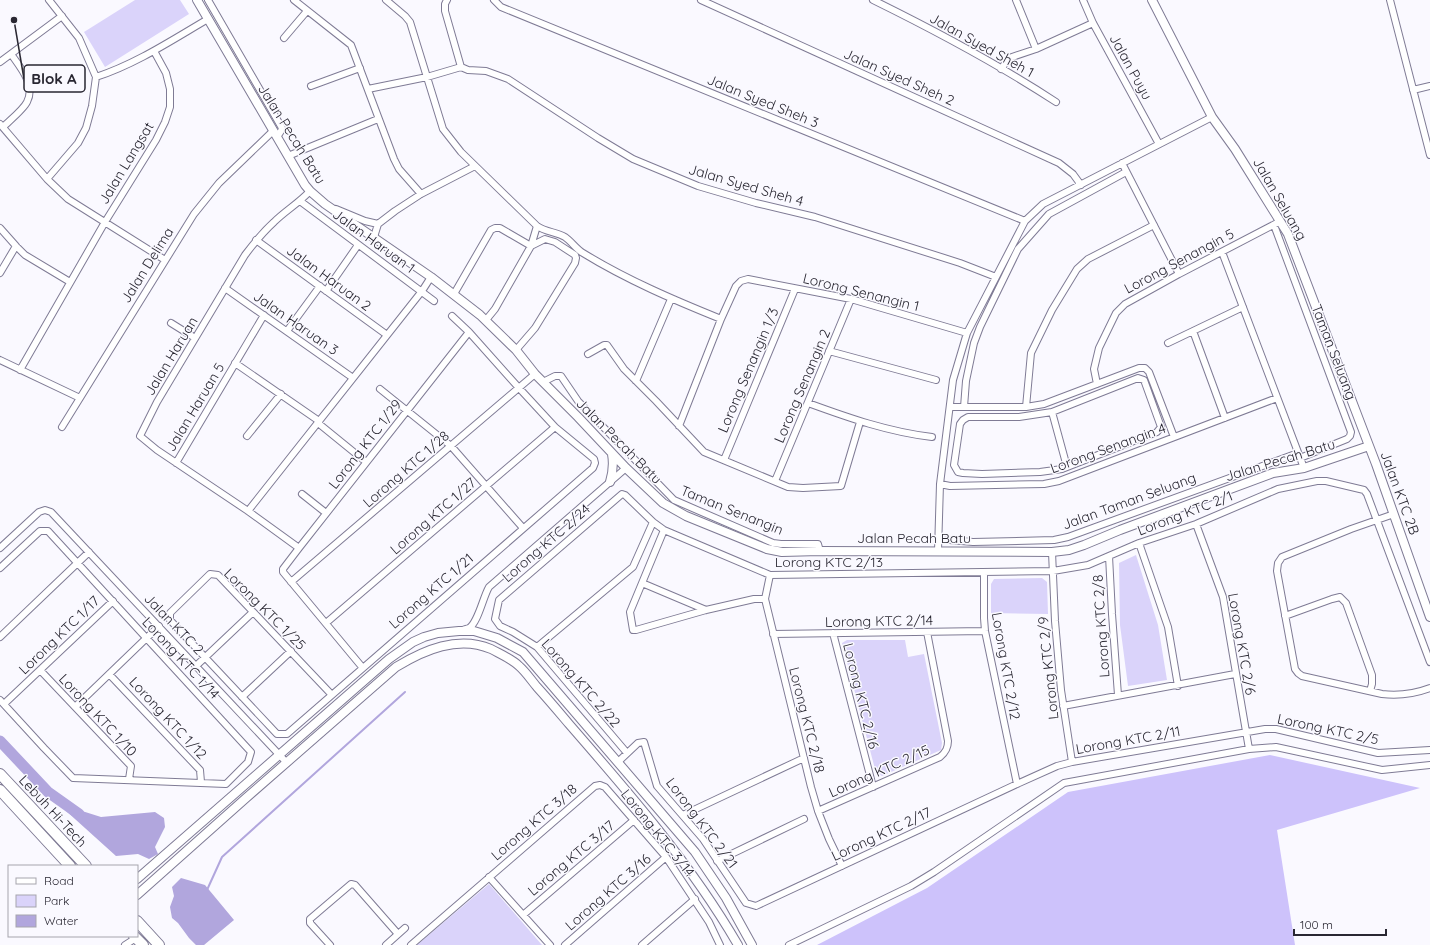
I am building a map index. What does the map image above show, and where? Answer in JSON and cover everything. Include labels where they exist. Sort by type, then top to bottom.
[{"type":"main road","name":"Lebuh Hi-Tech","points":[[0,774],[85,865]]},
{"type":"main road","points":[[3,796],[12,787]]},
{"type":"main road","name":"Lebuh Hi-Tech","points":[[3,796],[69,865]]},
{"type":"main road","points":[[138,922],[159,945]]},
{"type":"street","points":[[47,179],[78,143],[86,128],[92,106],[96,77],[79,38],[49,0]]},
{"type":"street","name":"Jalan Pecah Batu","points":[[197,0],[310,191],[325,204],[431,277],[486,320],[516,350],[535,374],[612,454],[663,503],[686,516],[767,549],[782,552],[1052,552],[1069,550],[1272,473],[1304,468],[1369,446]]},
{"type":"street","points":[[208,0],[282,128],[275,134]]},
{"type":"street","points":[[294,0],[351,45],[396,163],[422,194]]},
{"type":"street","points":[[386,0],[410,22],[443,129],[453,143],[475,166],[537,226],[544,231],[560,235],[582,252],[648,289],[721,319],[679,426]]},
{"type":"street","points":[[368,89],[427,76],[461,66],[445,11],[445,4],[447,0]]},
{"type":"street","name":"Jalan Syed Sheh 3","points":[[494,0],[501,7],[1025,221]]},
{"type":"street","name":"Jalan Syed Sheh 2","points":[[701,0],[1059,163],[1073,174],[1081,185]]},
{"type":"street","name":"Jalan Syed Sheh 1","points":[[873,0],[921,24],[1024,81],[1056,102]]},
{"type":"street","points":[[887,7],[891,0]]},
{"type":"street","points":[[1016,0],[1036,49]]},
{"type":"street","name":"Jalan Puyu","points":[[1083,0],[1093,23],[1159,144]]},
{"type":"street","name":"Jalan Seluang","points":[[1152,0],[1212,117],[1235,149],[1277,223],[1288,234],[1369,446]]},
{"type":"street","points":[[1390,0],[1430,155]]},
{"type":"street","points":[[284,38],[307,11]]},
{"type":"street","points":[[0,62],[62,16]]},
{"type":"street","points":[[96,77],[112,72],[154,51],[208,19]]},
{"type":"street","points":[[1001,69],[1009,58],[1036,49],[1093,23]]},
{"type":"street","name":"Jalan Langsat","points":[[20,370],[105,222],[156,140],[170,107],[170,89],[166,73],[154,51]]},
{"type":"street","points":[[11,54],[27,78],[30,92],[27,103],[1,126],[47,179],[68,199],[165,260]]},
{"type":"street","name":"Jalan Syed Sheh 4","points":[[461,66],[468,70],[486,71],[508,79],[633,159],[698,186],[756,203],[815,217],[960,263],[996,277]]},
{"type":"street","points":[[311,86],[360,68]]},
{"type":"street","points":[[1413,90],[1430,86]]},
{"type":"street","points":[[938,551],[940,484],[953,380],[967,332],[1025,221],[1043,204],[1212,117]]},
{"type":"street","points":[[288,156],[378,119]]},
{"type":"street","name":"Jalan Delima","points":[[62,427],[194,214],[219,183],[275,134]]},
{"type":"street","points":[[1122,163],[1179,274]]},
{"type":"street","points":[[374,237],[378,224],[422,194],[475,166]]},
{"type":"street","points":[[964,407],[966,381],[974,343],[980,327],[1018,250],[1049,214],[1126,172]]},
{"type":"street","name":"Jalan Haruan","points":[[299,548],[248,510],[176,463],[141,437],[140,434],[157,402],[245,255],[256,240],[275,221],[310,191]]},
{"type":"street","name":"Jalan Haruan 1","points":[[300,201],[434,300]]},
{"type":"street","points":[[325,204],[365,221],[378,224]]},
{"type":"street","name":"Lorong Senangin 5","points":[[1097,384],[1094,369],[1099,348],[1116,313],[1125,304],[1277,223]]},
{"type":"street","name":"Taman Seluang","points":[[1277,223],[1351,432],[1347,439],[1299,456]]},
{"type":"street","points":[[1026,407],[1032,353],[1052,310],[1077,269],[1088,259],[1154,225]]},
{"type":"street","points":[[486,320],[495,309],[531,246],[537,226]]},
{"type":"street","points":[[0,228],[25,254],[70,282]]},
{"type":"street","points":[[454,294],[491,230],[500,228],[531,246]]},
{"type":"street","points":[[516,350],[535,328],[576,258],[575,255],[554,242],[545,239],[531,246]]},
{"type":"street","name":"Jalan Haruan 2","points":[[256,240],[387,335]]},
{"type":"street","points":[[326,291],[358,245]]},
{"type":"street","points":[[0,273],[16,246]]},
{"type":"street","points":[[1222,252],[1304,468]]},
{"type":"street","points":[[248,510],[422,291],[431,277]]},
{"type":"street","name":"Lorong Senangin 1","points":[[721,319],[736,286],[741,281],[748,279],[851,299],[967,332]]},
{"type":"street","points":[[287,331],[320,286]]},
{"type":"street","name":"Jalan Haruan 3","points":[[225,288],[353,378]]},
{"type":"street","name":"Lorong Senangin 1/3","points":[[724,460],[795,289]]},
{"type":"street","points":[[636,381],[671,299]]},
{"type":"street","name":"Lorong Senangin 2","points":[[775,481],[851,299]]},
{"type":"street","points":[[1168,343],[1243,307]]},
{"type":"street","name":"Jalan Haruan 5","points":[[176,463],[264,315]]},
{"type":"street","name":"Lorong KTC 1/21","points":[[205,658],[277,734],[287,734],[362,667],[593,468],[596,463],[594,458],[555,427],[469,332],[452,316]]},
{"type":"street","points":[[171,323],[195,338]]},
{"type":"street","points":[[1193,331],[1225,418]]},
{"type":"street","name":"Lorong KTC 1/29","points":[[292,582],[283,572],[284,566],[469,332]]},
{"type":"street","points":[[588,354],[604,345],[607,345],[624,369],[704,452],[788,487],[803,488],[841,486],[860,422]]},
{"type":"street","points":[[829,351],[936,380]]},
{"type":"street","points":[[0,360],[80,398]]},
{"type":"street","name":"Jalan Haruan 5","points":[[235,363],[281,394],[318,422],[366,462]]},
{"type":"street","points":[[950,407],[1026,407],[1044,404],[1139,368],[1145,368],[1149,372],[1174,437]]},
{"type":"street","name":"Lorong KTC 1/28","points":[[292,582],[535,374]]},
{"type":"street","name":"Taman Senangin","points":[[543,382],[555,376],[561,376],[578,401],[674,500],[773,543],[818,544],[820,551]]},
{"type":"street","points":[[1112,378],[1116,387]]},
{"type":"street","points":[[1138,378],[1142,379],[1154,406],[1161,427],[1160,430],[1062,469],[1040,472],[982,474],[958,472],[954,465],[960,424],[968,417],[1019,417],[1052,412],[1116,387],[1138,378]]},
{"type":"street","points":[[380,389],[451,446],[523,528]]},
{"type":"street","points":[[247,436],[281,394]]},
{"type":"street","name":"Lorong Senangin 4","points":[[940,484],[950,486],[983,484],[1044,484],[1059,481],[1277,398]]},
{"type":"street","points":[[808,403],[860,422],[908,434],[932,437]]},
{"type":"street","points":[[987,407],[988,417]]},
{"type":"street","points":[[1052,412],[1067,467]]},
{"type":"street","name":"Lorong KTC 1/27","points":[[326,624],[555,427]]},
{"type":"street","points":[[1136,440],[1140,450]]},
{"type":"street","name":"Jalan KTC 2B","points":[[1369,446],[1430,617]]},
{"type":"street","points":[[610,482],[614,464],[612,454]]},
{"type":"street","name":"Jalan Taman Seluang","points":[[938,539],[973,542],[1054,540],[1068,537],[1299,456]]},
{"type":"street","points":[[459,631],[469,628],[476,619],[484,595],[489,587],[626,468]]},
{"type":"street","points":[[982,474],[983,484]]},
{"type":"street","name":"Lorong KTC 2/1","points":[[1053,571],[1088,564],[1139,543],[1196,524],[1278,489],[1317,481],[1326,481],[1364,490],[1377,520]]},
{"type":"street","points":[[302,494],[326,513]]},
{"type":"street","name":"Lorong KTC 2/24","points":[[495,619],[499,600],[620,495],[625,495]]},
{"type":"street","name":"Lorong KTC 2/13","points":[[625,495],[652,522],[664,530],[770,575],[984,572]]},
{"type":"street","name":"Jalan KTC 2","points":[[0,548],[39,512],[45,510],[51,512],[287,762]]},
{"type":"street","points":[[1394,514],[1282,556],[1278,563],[1277,571],[1295,669],[1302,676],[1393,696],[1414,694],[1430,688]]},
{"type":"street","points":[[1377,520],[1430,662]]},
{"type":"street","points":[[537,647],[633,567],[652,522]]},
{"type":"street","name":"Lorong KTC 2/6","points":[[1196,524],[1223,597],[1249,749]]},
{"type":"street","name":"Lorong KTC 1/14","points":[[0,568],[40,530],[48,531],[251,752],[248,762],[226,784],[201,782]]},
{"type":"street","points":[[664,530],[630,612],[632,630],[706,610],[754,599],[766,599]]},
{"type":"street","points":[[1139,543],[1168,627],[1178,686]]},
{"type":"street","points":[[0,636],[89,552]]},
{"type":"street","name":"Lorong KTC 2/9","points":[[1052,552],[1055,622],[1063,706],[1072,762]]},
{"type":"street","name":"Lorong KTC 2/8","points":[[1109,556],[1118,695]]},
{"type":"street","points":[[984,572],[1053,571]]},
{"type":"street","name":"Lorong KTC 2/12","points":[[984,572],[985,631],[1017,784]]},
{"type":"street","name":"Lorong KTC 1/25","points":[[205,658],[170,620],[170,613],[210,574],[218,575],[331,694]]},
{"type":"street","name":"Lorong KTC 2/18","points":[[770,575],[766,599],[773,634],[818,811],[842,866]]},
{"type":"street","points":[[292,582],[362,667]]},
{"type":"street","points":[[642,583],[706,610]]},
{"type":"street","points":[[1285,616],[1340,597],[1346,603],[1372,675],[1370,691]]},
{"type":"street","name":"Lorong KTC 1/17","points":[[2,702],[40,670],[113,601]]},
{"type":"street","points":[[197,665],[253,612]]},
{"type":"street","points":[[476,619],[479,630],[483,634]]},
{"type":"street","name":"Lorong KTC 2/22","points":[[495,619],[500,626],[537,647],[627,753]]},
{"type":"street","points":[[75,707],[159,626]]},
{"type":"street","points":[[138,878],[389,659],[413,642],[424,637],[459,631],[474,631],[497,638],[523,652],[695,852],[726,898],[752,945]]},
{"type":"street","name":"Lorong KTC 2/14","points":[[773,634],[985,631]]},
{"type":"street","name":"Lorong KTC 2/15","points":[[818,811],[940,756],[945,752],[948,746],[927,632]]},
{"type":"street","name":"Lorong KTC 2/16","points":[[833,633],[872,787]]},
{"type":"street","points":[[138,894],[396,667],[432,648],[446,645],[474,645],[490,649],[519,666],[612,772],[682,860],[723,920],[738,945]]},
{"type":"street","points":[[242,697],[291,651]]},
{"type":"street","name":"Lorong KTC 1/10","points":[[40,670],[131,766],[129,779]]},
{"type":"street","name":"Lorong KTC 1/12","points":[[109,674],[200,770],[201,782]]},
{"type":"street","points":[[1063,706],[1118,695],[1178,686],[1235,674]]},
{"type":"street","points":[[2,702],[73,778],[201,782]]},
{"type":"street","name":"Lorong KTC 2/5","points":[[1246,733],[1265,729],[1276,729],[1386,754],[1430,750]]},
{"type":"street","name":"Lorong KTC 2/11","points":[[1017,784],[1057,766],[1072,762],[1246,733]]},
{"type":"street","name":"Lorong KTC 2/21","points":[[627,753],[638,743],[644,742],[657,786],[703,839],[746,903],[756,906]]},
{"type":"street","points":[[789,945],[911,886],[934,872],[1064,783],[1249,749],[1276,747],[1382,770],[1430,765]]},
{"type":"street","points":[[618,762],[627,753]]},
{"type":"street","points":[[683,815],[804,758]]},
{"type":"street","name":"Lorong KTC 2/17","points":[[756,906],[1017,784]]},
{"type":"street","name":"Lorong KTC 3/14","points":[[595,786],[600,785],[605,787],[666,857],[695,899],[709,922],[720,945]]},
{"type":"street","name":"Lorong KTC 3/18","points":[[411,945],[595,786]]},
{"type":"street","points":[[717,861],[804,818]]},
{"type":"street","name":"Lorong KTC 3/17","points":[[523,915],[634,820]]},
{"type":"street","name":"Lorong KTC 3/16","points":[[565,945],[666,857]]},
{"type":"street","points":[[489,877],[550,945]]},
{"type":"street","points":[[330,945],[309,921],[310,918],[351,884],[355,885],[398,934]]},
{"type":"street","points":[[642,945],[695,899]]},
{"type":"street","points":[[386,945],[405,928]]},
{"type":"street","points":[[125,945],[138,940]]},
{"type":"green space","points":[[135,0],[180,0],[189,14],[105,67],[84,32]]},
{"type":"green space","points":[[1136,555],[1158,625],[1167,680],[1128,686],[1120,625],[1119,563]]},
{"type":"green space","points":[[1042,578],[1047,582],[1048,614],[991,613],[991,584],[994,579]]},
{"type":"green space","points":[[847,640],[905,640],[908,657],[924,654],[942,743],[941,750],[882,776],[876,773],[842,643]]},
{"type":"green space","points":[[489,884],[542,945],[417,945]]},
{"type":"shaded area","points":[[1270,755],[1420,788],[1277,830],[1295,945],[817,945],[927,888],[1068,792]]},
{"type":"water","points":[[70,804],[82,811],[101,817],[155,812],[164,818],[165,827],[155,847],[158,854],[149,859],[138,854],[116,856],[65,810]]},
{"type":"water","points":[[181,878],[205,885],[234,920],[204,945],[196,945],[172,918],[170,907],[174,896],[172,887]]},
{"type":"waterway","points":[[207,890],[222,857],[405,692]]},
{"type":"waterway","points":[[0,741],[48,792],[79,814]]},
{"type":"place","name":"Blok A","points":[[14,20]]}]
